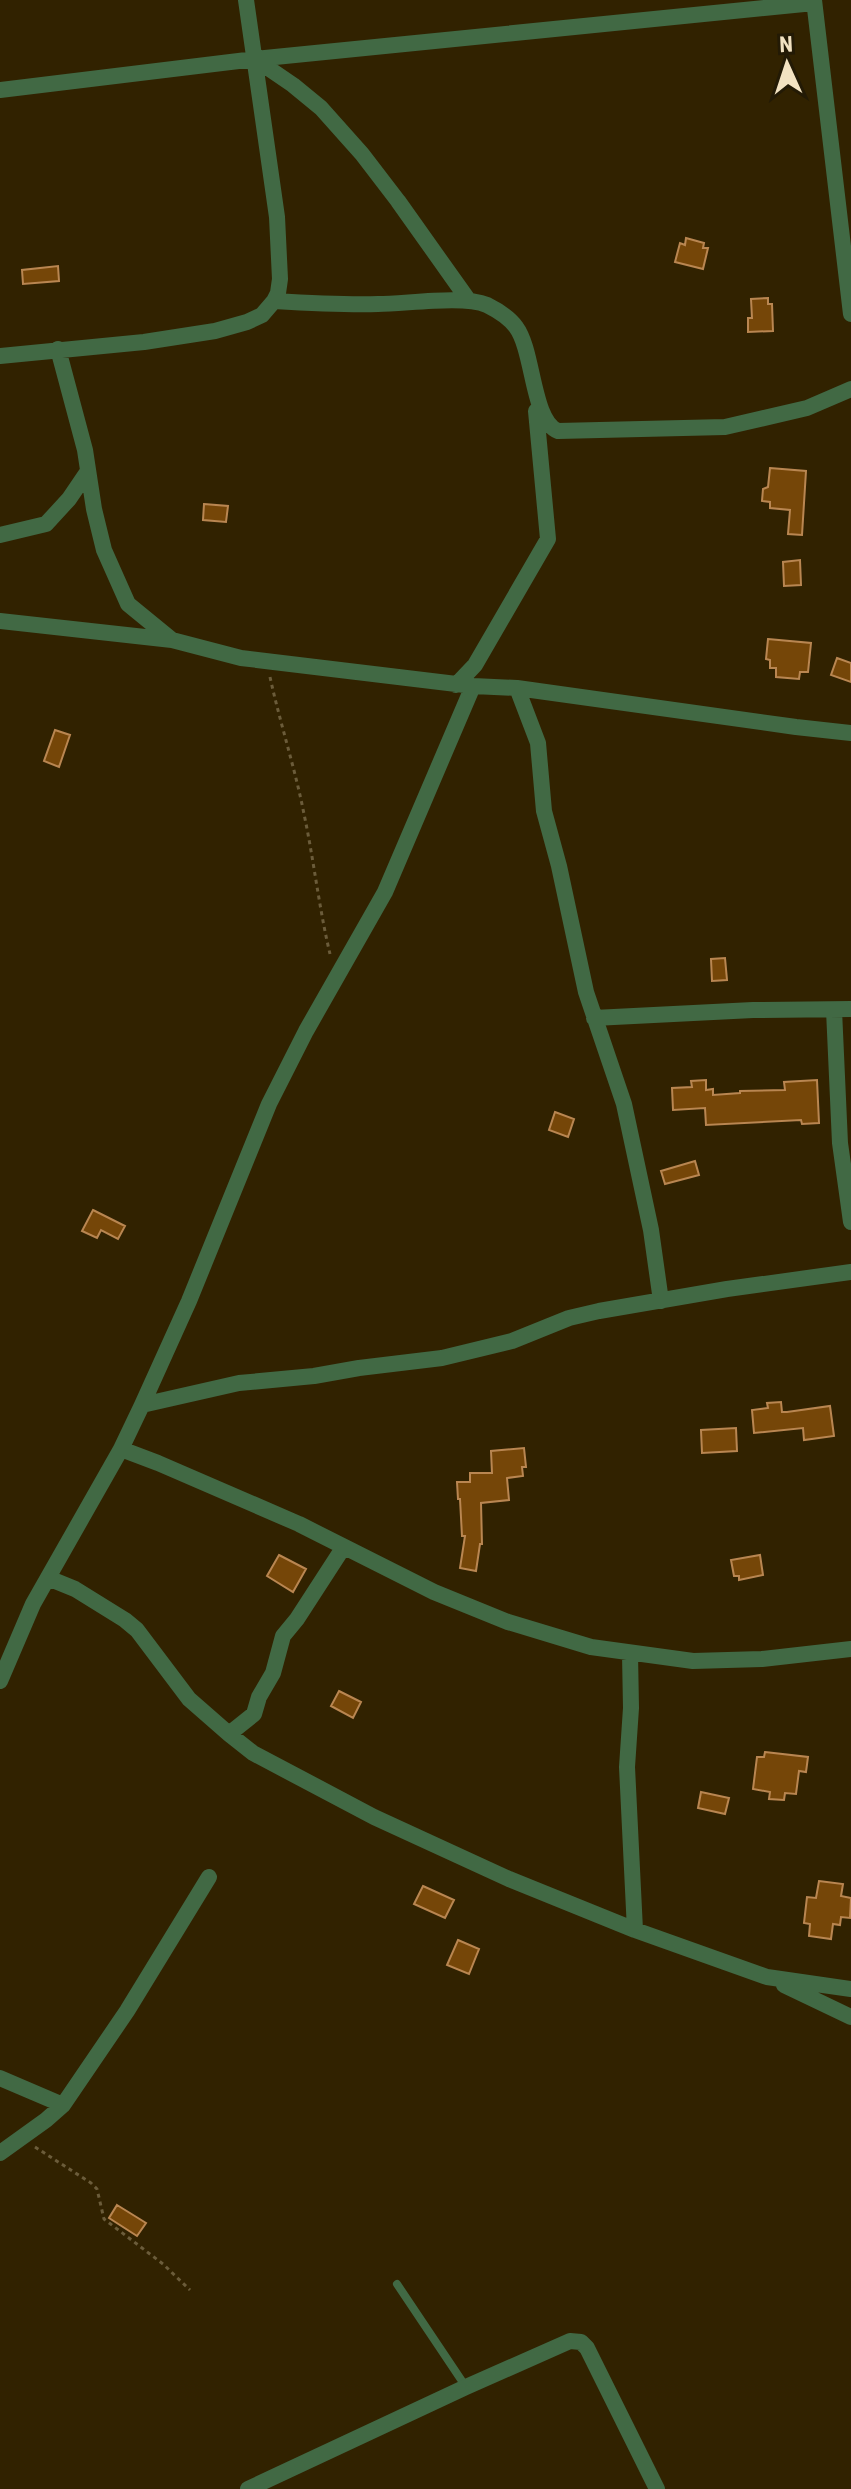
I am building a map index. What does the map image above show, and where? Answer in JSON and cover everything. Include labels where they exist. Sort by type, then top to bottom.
[{"type":"street","points":[[0,356],[144,342],[215,331],[262,315],[274,301],[280,279],[277,217],[246,0]]},
{"type":"street","points":[[0,90],[738,6],[814,2],[851,314]]},
{"type":"street","points":[[255,59],[321,108],[362,154],[432,246],[469,301]]},
{"type":"street","points":[[0,1681],[33,1604],[121,1449],[142,1405],[189,1301],[269,1104],[306,1031],[385,892],[464,686],[548,540],[530,361],[515,325],[488,306],[469,301],[375,304],[274,301]]},
{"type":"street","points":[[58,349],[85,450],[101,538],[115,578],[128,604],[172,640]]},
{"type":"street","points":[[534,390],[549,426],[568,432],[725,427],[807,408],[851,389]]},
{"type":"street","points":[[0,535],[46,524],[69,499],[88,471]]},
{"type":"street","points":[[0,621],[172,640],[241,658],[464,686],[517,688],[851,733]]},
{"type":"street","points":[[517,688],[538,743],[544,811],[579,964],[627,1118],[651,1230],[661,1301]]},
{"type":"street","points":[[594,1018],[753,1010],[842,1010],[840,1143],[851,1222]]},
{"type":"street","points":[[142,1405],[239,1383],[442,1358],[512,1341],[569,1318],[727,1289],[851,1272]]},
{"type":"street","points":[[121,1449],[299,1524],[434,1592],[508,1622],[591,1647],[693,1661],[762,1659],[851,1649]]},
{"type":"street","points":[[229,1734],[254,1714],[259,1697],[273,1673],[283,1636],[343,1548]]},
{"type":"street","points":[[48,1578],[75,1589],[137,1630],[189,1699],[253,1753],[374,1817],[509,1879],[635,1930],[767,1977],[851,2017]]},
{"type":"street","points":[[630,1654],[631,1708],[627,1767],[635,1930]]},
{"type":"street","points":[[0,2153],[63,2105],[127,2011],[209,1877]]},
{"type":"street","points":[[767,1977],[851,1989]]},
{"type":"street","points":[[0,2078],[63,2105]]},
{"type":"street","points":[[248,2489],[565,2342],[581,2342],[587,2348],[657,2489]]},
{"type":"lane","points":[[397,2284],[466,2387]]},
{"type":"path","points":[[266,661],[304,812],[321,917],[336,980]]},
{"type":"path","points":[[22,2138],[88,2179],[97,2189],[104,2219],[163,2264],[190,2290]]},
{"type":"building","points":[[686,238],[704,243],[703,248],[708,248],[703,269],[675,262],[680,243],[685,245]]},
{"type":"building","points":[[58,266],[59,281],[23,284],[22,270]]},
{"type":"building","points":[[768,298],[768,304],[772,304],[773,331],[748,332],[748,318],[752,318],[751,299]]},
{"type":"building","points":[[770,468],[806,471],[802,535],[788,534],[790,510],[770,508],[770,502],[762,501],[763,489],[768,487]]},
{"type":"building","points":[[204,504],[228,506],[226,522],[203,520]]},
{"type":"building","points":[[800,560],[801,585],[784,586],[783,562]]},
{"type":"building","points":[[768,639],[811,643],[808,672],[800,672],[799,679],[776,677],[776,668],[770,668],[770,660],[766,659]]},
{"type":"building","points":[[837,658],[851,663],[851,682],[831,675]]},
{"type":"building","points":[[55,730],[70,735],[59,767],[44,761]]},
{"type":"building","points":[[725,958],[727,980],[712,981],[711,959]]},
{"type":"building","points":[[706,1080],[706,1090],[713,1089],[713,1095],[785,1090],[784,1082],[817,1080],[819,1123],[802,1124],[801,1120],[706,1125],[705,1108],[673,1110],[672,1088],[692,1087],[691,1081]]},
{"type":"building","points":[[555,1112],[574,1119],[568,1137],[549,1130]]},
{"type":"building","points":[[695,1161],[699,1175],[665,1184],[661,1171]]},
{"type":"building","points":[[93,1210],[125,1226],[118,1239],[101,1230],[97,1238],[82,1231]]},
{"type":"building","points":[[781,1402],[782,1412],[830,1406],[834,1436],[804,1440],[803,1428],[754,1433],[752,1410],[768,1408],[767,1403]]},
{"type":"building","points":[[736,1428],[737,1451],[702,1453],[701,1430]]},
{"type":"building","points":[[524,1448],[526,1467],[522,1467],[523,1476],[507,1478],[509,1500],[481,1503],[482,1544],[476,1571],[460,1568],[465,1536],[462,1536],[457,1482],[470,1482],[470,1473],[492,1473],[491,1451]]},
{"type":"building","points":[[279,1555],[306,1569],[293,1592],[267,1576]]},
{"type":"building","points":[[760,1555],[763,1575],[739,1580],[739,1576],[734,1576],[731,1560]]},
{"type":"building","points":[[339,1691],[361,1702],[353,1718],[331,1706]]},
{"type":"building","points":[[765,1752],[808,1757],[806,1772],[799,1771],[796,1794],[785,1793],[784,1800],[769,1799],[770,1792],[753,1789],[757,1757],[764,1757]]},
{"type":"building","points":[[701,1792],[729,1798],[725,1814],[698,1808]]},
{"type":"building","points":[[819,1881],[843,1884],[841,1896],[851,1898],[850,1918],[841,1917],[840,1925],[833,1924],[831,1939],[809,1936],[810,1924],[804,1923],[807,1897],[816,1898]]},
{"type":"building","points":[[423,1886],[454,1900],[445,1918],[414,1904]]},
{"type":"building","points":[[458,1940],[479,1949],[469,1974],[447,1965]]},
{"type":"building","points":[[117,2205],[146,2223],[137,2236],[109,2218]]}]
